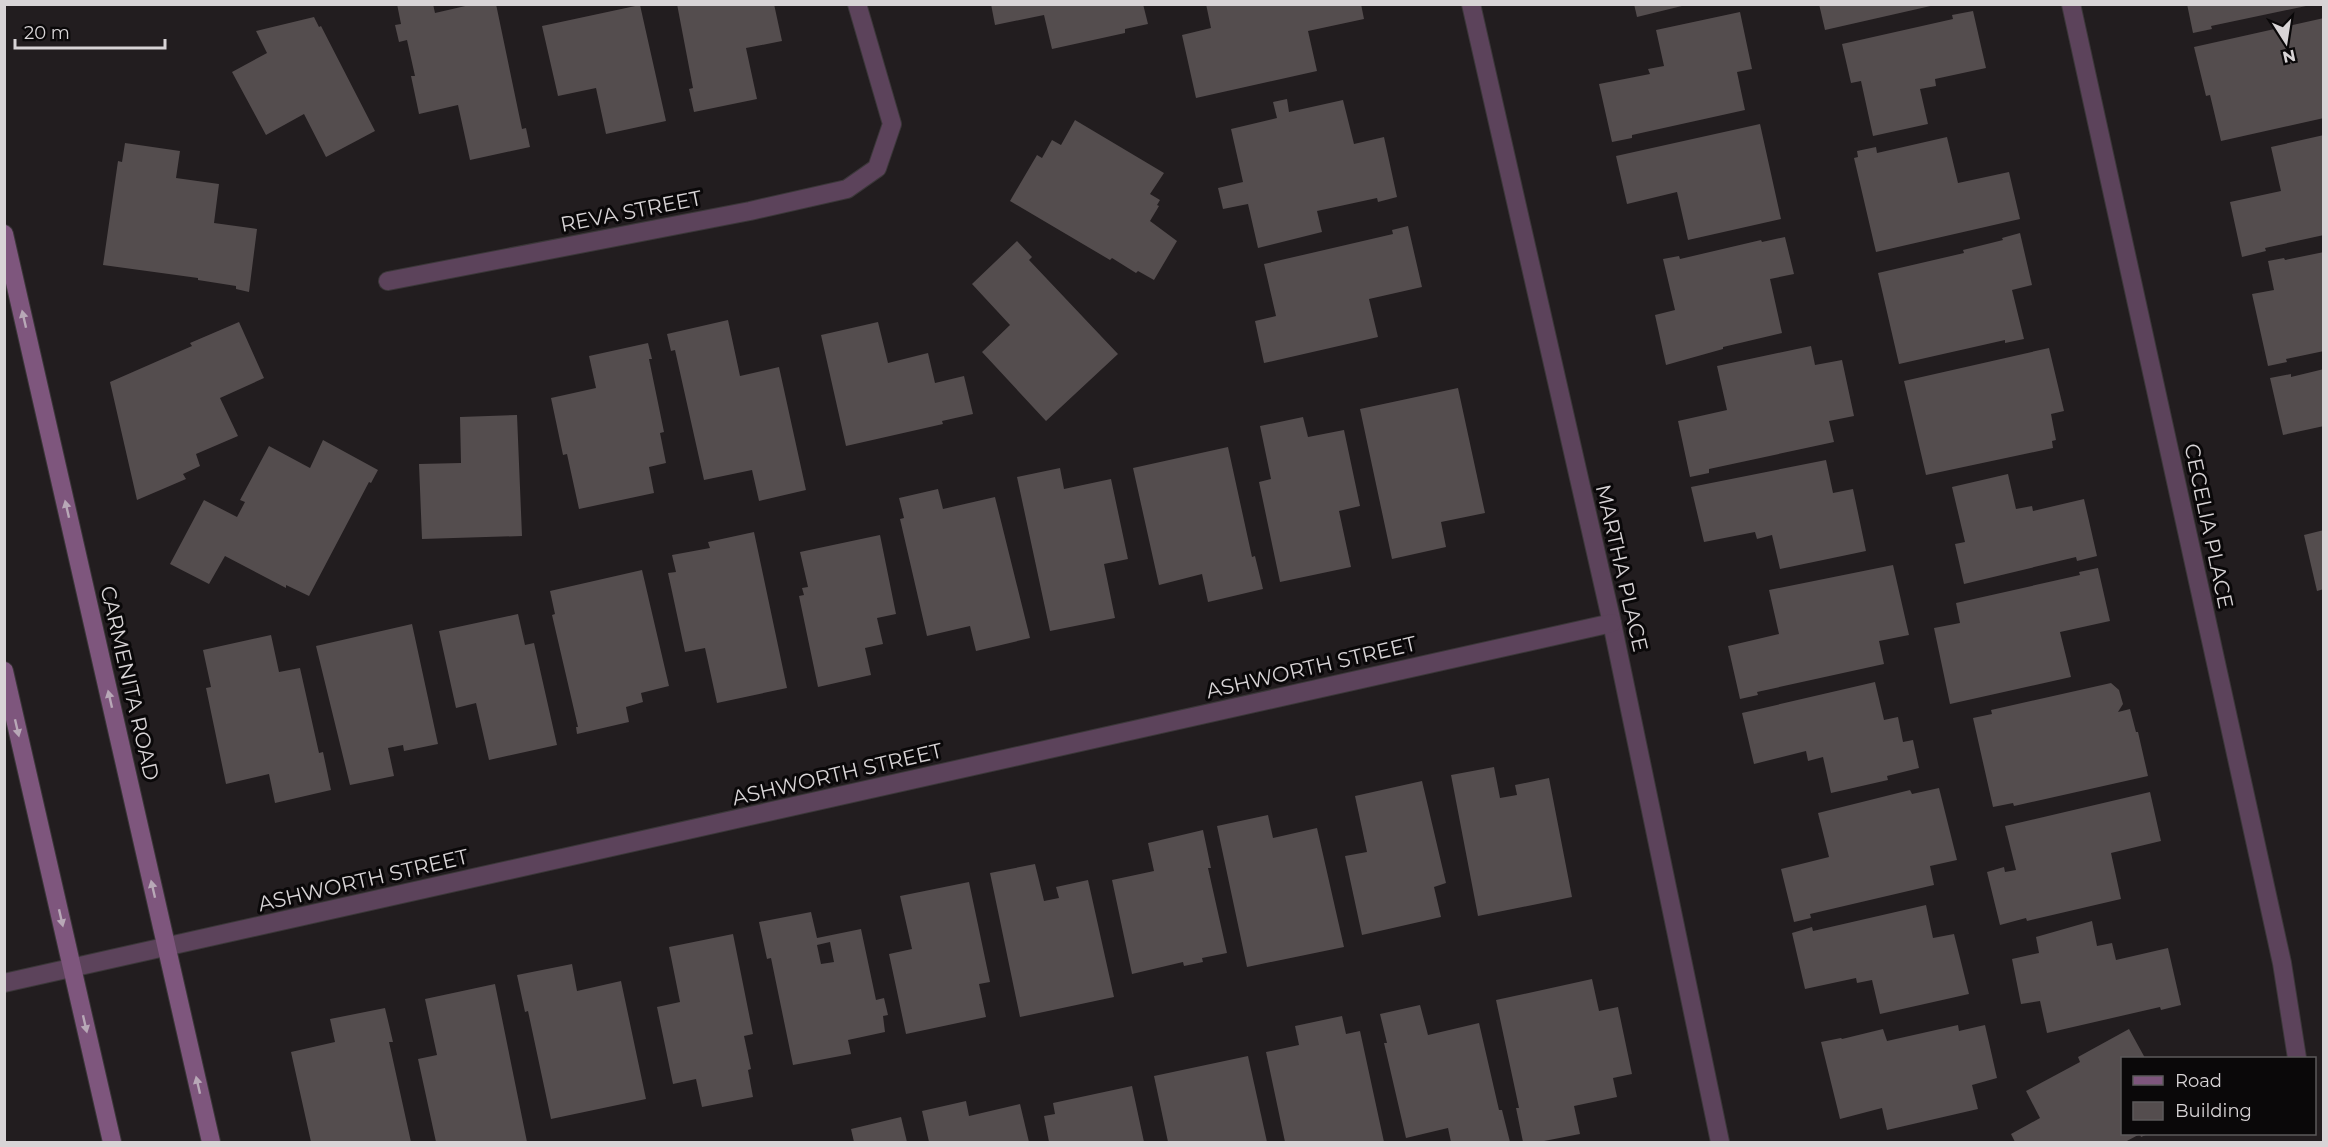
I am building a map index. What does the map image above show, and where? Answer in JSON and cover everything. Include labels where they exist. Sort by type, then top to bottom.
[{"type":"main road","name":"CARMENITA ROAD","points":[[4,234],[211,1143]]},
{"type":"main road","points":[[4,671],[112,1143]]},
{"type":"street","name":"REVA STREET","points":[[388,281],[750,211],[847,189],[877,168],[892,124],[857,4]]},
{"type":"street","name":"MARTHA PLACE","points":[[1472,4],[1612,623],[1720,1143]]},
{"type":"street","name":"CECELIA PLACE","points":[[2071,4],[2282,963],[2297,1057]]},
{"type":"street","name":"ASHWORTH STREET","points":[[4,983],[1612,623]]},
{"type":"building","points":[[397,4],[433,4],[435,13],[474,4],[496,4],[522,129],[526,128],[530,147],[470,160],[458,105],[419,114],[411,76],[415,76],[407,40],[399,42],[395,25],[401,24]]},
{"type":"building","points":[[677,4],[774,4],[782,41],[746,48],[757,99],[694,112],[689,89],[693,88]]},
{"type":"building","points":[[991,4],[1143,4],[1148,24],[1125,29],[1125,33],[1052,49],[1044,15],[995,25]]},
{"type":"building","points":[[1206,4],[1361,4],[1364,19],[1308,31],[1317,71],[1196,98],[1182,35],[1211,28]]},
{"type":"building","points":[[1634,4],[1686,4],[1686,5],[1637,17]]},
{"type":"building","points":[[1819,4],[1935,4],[1935,5],[1825,30]]},
{"type":"building","points":[[2187,4],[2305,4],[2306,6],[2211,26],[2212,29],[2193,33]]},
{"type":"building","points":[[640,5],[666,121],[606,134],[596,88],[558,96],[542,26]]},
{"type":"building","points":[[1973,11],[1986,68],[1935,79],[1936,86],[1920,89],[1928,124],[1873,136],[1861,81],[1851,83],[1842,44],[1953,19],[1952,15]]},
{"type":"building","points":[[1740,12],[1752,69],[1737,72],[1745,110],[1632,135],[1632,138],[1612,142],[1599,84],[1650,74],[1648,69],[1664,66],[1656,30]]},
{"type":"building","points":[[314,17],[319,27],[321,26],[375,131],[326,157],[304,114],[266,135],[232,72],[267,53],[256,31]]},
{"type":"building","points":[[2324,18],[2324,118],[2221,141],[2210,95],[2206,96],[2194,47]]},
{"type":"building","points":[[1287,99],[1289,112],[1343,100],[1354,144],[1384,137],[1397,197],[1378,202],[1377,198],[1317,211],[1322,232],[1258,248],[1248,204],[1223,209],[1218,188],[1243,182],[1231,129],[1277,118],[1273,102]]},
{"type":"building","points":[[1075,120],[1164,173],[1150,194],[1160,200],[1150,221],[1177,241],[1154,280],[1138,271],[1136,273],[1112,258],[1110,260],[1010,201],[1037,155],[1042,158],[1052,140],[1061,145]]},
{"type":"building","points":[[1760,124],[1781,219],[1688,240],[1677,192],[1627,204],[1616,156]]},
{"type":"building","points":[[2324,135],[2324,235],[2265,248],[2266,251],[2242,257],[2230,202],[2281,191],[2271,147]]},
{"type":"building","points":[[1947,137],[1958,183],[2009,172],[2020,219],[1876,252],[1854,158],[1858,157],[1857,151],[1876,147],[1877,153]]},
{"type":"building","points":[[125,143],[180,151],[176,178],[219,184],[214,223],[257,229],[249,292],[236,289],[236,286],[198,280],[198,278],[103,265],[118,161],[122,162]]},
{"type":"building","points":[[1408,226],[1422,287],[1369,299],[1378,337],[1264,363],[1255,321],[1276,316],[1264,264],[1393,234],[1392,230]]},
{"type":"building","points":[[2020,233],[2032,285],[2012,290],[2024,339],[2005,343],[2005,340],[1899,364],[1878,273],[1964,253],[1963,250],[2003,240],[2002,238]]},
{"type":"building","points":[[1785,237],[1794,274],[1770,279],[1782,333],[1723,347],[1723,349],[1666,365],[1655,315],[1675,310],[1663,259],[1679,256],[1680,259],[1761,240],[1762,242]]},
{"type":"building","points":[[1017,241],[1032,257],[1029,260],[1118,354],[1046,421],[982,352],[1010,325],[972,284]]},
{"type":"building","points":[[2324,252],[2324,351],[2286,359],[2287,362],[2268,366],[2252,294],[2274,290],[2268,261]]},
{"type":"building","points":[[728,320],[740,376],[779,367],[806,490],[759,501],[752,470],[704,480],[675,350],[671,351],[667,334]]},
{"type":"building","points":[[239,322],[264,378],[220,398],[238,436],[196,454],[200,466],[183,474],[186,479],[137,500],[110,382],[192,346],[190,343]]},
{"type":"building","points":[[878,322],[888,363],[928,353],[935,383],[964,376],[973,414],[942,421],[943,424],[846,446],[821,335]]},
{"type":"building","points":[[648,343],[652,359],[649,359],[664,432],[660,433],[666,463],[649,467],[654,493],[579,509],[567,454],[563,455],[551,398],[596,388],[589,356]]},
{"type":"building","points":[[1811,346],[1815,365],[1842,360],[1854,416],[1829,421],[1834,442],[1709,469],[1709,473],[1690,477],[1678,421],[1727,410],[1717,366]]},
{"type":"building","points":[[2049,348],[2064,411],[2051,414],[2056,440],[2052,441],[2053,448],[1926,475],[1904,381]]},
{"type":"building","points":[[2324,369],[2324,426],[2283,435],[2270,378],[2291,374],[2291,377]]},
{"type":"building","points":[[1458,388],[1485,513],[1441,522],[1446,547],[1392,559],[1360,409]]},
{"type":"building","points":[[517,415],[522,536],[422,539],[419,464],[461,463],[460,417]]},
{"type":"building","points":[[1303,417],[1308,437],[1344,430],[1360,506],[1339,511],[1351,567],[1280,582],[1259,482],[1271,479],[1260,426]]},
{"type":"building","points":[[323,440],[378,470],[371,483],[369,482],[309,596],[286,585],[286,588],[225,556],[209,584],[170,564],[204,500],[237,517],[245,502],[240,500],[269,446],[310,468]]},
{"type":"building","points":[[1228,447],[1252,557],[1255,556],[1263,589],[1208,602],[1202,574],[1159,585],[1133,468]]},
{"type":"building","points":[[1826,460],[1833,493],[1853,489],[1866,551],[1780,569],[1772,535],[1757,539],[1755,532],[1704,542],[1691,487]]},
{"type":"building","points":[[1060,468],[1064,489],[1111,479],[1128,559],[1104,564],[1115,618],[1050,631],[1017,477]]},
{"type":"building","points":[[2008,474],[2016,509],[2032,506],[2033,511],[2084,499],[2097,556],[2077,561],[2076,557],[1964,584],[1955,544],[1965,542],[1952,487]]},
{"type":"building","points":[[938,489],[943,509],[995,497],[1030,638],[976,651],[970,626],[927,636],[900,519],[904,518],[899,498]]},
{"type":"building","points":[[2324,530],[2324,589],[2317,591],[2304,535]]},
{"type":"building","points":[[754,532],[787,688],[717,703],[705,648],[685,652],[668,573],[676,572],[672,555],[710,548],[708,542]]},
{"type":"building","points":[[880,535],[896,614],[877,618],[883,644],[865,648],[871,675],[818,687],[799,596],[804,595],[802,588],[808,587],[800,552]]},
{"type":"building","points":[[1893,565],[1909,635],[1879,641],[1884,664],[1757,692],[1758,695],[1740,699],[1728,646],[1779,634],[1769,590]]},
{"type":"building","points":[[2098,568],[2110,621],[2060,632],[2071,677],[1950,704],[1934,628],[1960,623],[1956,603],[2080,575],[2079,572]]},
{"type":"building","points":[[642,570],[669,686],[641,693],[643,702],[626,707],[629,722],[577,734],[576,727],[578,727],[552,615],[555,614],[550,591]]},
{"type":"building","points":[[518,614],[525,645],[534,643],[557,745],[489,760],[476,703],[456,708],[439,631]]},
{"type":"building","points":[[412,624],[438,744],[404,751],[403,745],[388,748],[394,776],[350,785],[316,646]]},
{"type":"building","points":[[271,635],[279,672],[300,668],[319,753],[323,752],[331,790],[275,803],[269,774],[226,784],[206,688],[211,687],[203,650]]},
{"type":"building","points":[[1875,682],[1884,720],[1898,717],[1903,742],[1913,740],[1919,768],[1887,776],[1888,780],[1831,793],[1823,757],[1808,761],[1806,751],[1754,764],[1742,713]]},
{"type":"building","points":[[2111,683],[2119,690],[2123,704],[2118,712],[2130,709],[2148,776],[2014,806],[2013,803],[1993,807],[1973,718],[1992,714],[1991,710]]},
{"type":"building","points":[[1494,767],[1500,798],[1517,795],[1515,785],[1549,778],[1572,897],[1478,916],[1451,775]]},
{"type":"building","points":[[1422,781],[1446,883],[1434,887],[1441,917],[1362,935],[1345,856],[1367,852],[1355,796]]},
{"type":"building","points":[[1939,788],[1957,860],[1930,866],[1934,885],[1810,914],[1811,918],[1794,922],[1781,869],[1829,857],[1818,813],[1910,790],[1912,794]]},
{"type":"building","points":[[2150,792],[2161,841],[2111,853],[2121,899],[2000,925],[1987,872],[2004,867],[2005,872],[2016,870],[2005,826]]},
{"type":"building","points":[[1268,815],[1273,838],[1317,828],[1344,947],[1247,967],[1217,826]]},
{"type":"building","points":[[1203,830],[1211,868],[1208,868],[1227,953],[1202,958],[1203,962],[1184,966],[1183,962],[1132,974],[1112,880],[1154,871],[1148,843]]},
{"type":"building","points":[[1035,864],[1044,901],[1059,898],[1056,887],[1088,880],[1114,997],[1020,1017],[990,873]]},
{"type":"building","points":[[969,882],[990,982],[979,984],[986,1017],[906,1034],[889,954],[912,949],[900,896]]},
{"type":"building","points":[[1926,905],[1933,938],[1954,934],[1969,994],[1880,1014],[1872,980],[1857,983],[1856,978],[1805,989],[1792,933],[1812,927],[1813,931]]},
{"type":"building","points":[[811,912],[817,938],[861,929],[876,1000],[884,998],[888,1015],[883,1016],[885,1032],[848,1040],[851,1054],[793,1065],[771,958],[767,959],[759,922]],"holes":[[[830,942],[834,962],[821,964],[817,945]]]},
{"type":"building","points":[[2092,921],[2097,946],[2112,943],[2116,960],[2168,948],[2181,1005],[2161,1010],[2160,1007],[2047,1033],[2040,1001],[2021,1004],[2012,959],[2039,953],[2036,937]]},
{"type":"building","points":[[733,934],[753,1034],[744,1036],[751,1069],[748,1070],[753,1097],[702,1107],[696,1079],[673,1084],[657,1007],[680,1002],[669,947]]},
{"type":"building","points":[[572,964],[577,991],[621,981],[646,1099],[551,1119],[528,1011],[525,1012],[517,975]]},
{"type":"building","points":[[1592,979],[1599,1011],[1618,1007],[1632,1074],[1613,1078],[1617,1097],[1574,1106],[1580,1134],[1539,1142],[1523,1142],[1516,1108],[1519,1108],[1496,1000]]},
{"type":"building","points":[[495,984],[527,1142],[436,1142],[418,1059],[437,1055],[425,999]]},
{"type":"building","points":[[1420,1005],[1428,1035],[1479,1023],[1499,1110],[1502,1110],[1510,1142],[1451,1142],[1448,1128],[1406,1138],[1384,1043],[1387,1043],[1380,1014]]},
{"type":"building","points":[[385,1008],[393,1042],[389,1042],[411,1142],[311,1142],[291,1052],[335,1042],[330,1019]]},
{"type":"building","points":[[1342,1016],[1346,1034],[1360,1031],[1384,1142],[1285,1142],[1266,1052],[1299,1045],[1295,1026]]},
{"type":"building","points":[[1958,1025],[1959,1031],[1985,1025],[1997,1078],[1972,1085],[1978,1109],[1887,1130],[1882,1108],[1840,1119],[1821,1042],[1883,1029],[1887,1041]]},
{"type":"building","points":[[2129,1029],[2144,1057],[2121,1057],[2121,1135],[2138,1135],[2125,1142],[2015,1142],[2011,1134],[2040,1118],[2026,1091],[2080,1062],[2078,1057]]},
{"type":"building","points":[[1248,1056],[1267,1142],[1168,1142],[1154,1076]]},
{"type":"building","points":[[1132,1086],[1144,1142],[1049,1142],[1044,1116],[1055,1114],[1053,1103]]},
{"type":"building","points":[[966,1101],[969,1116],[1020,1104],[1029,1142],[929,1142],[922,1111]]},
{"type":"building","points":[[901,1117],[907,1142],[854,1142],[851,1129]]}]
